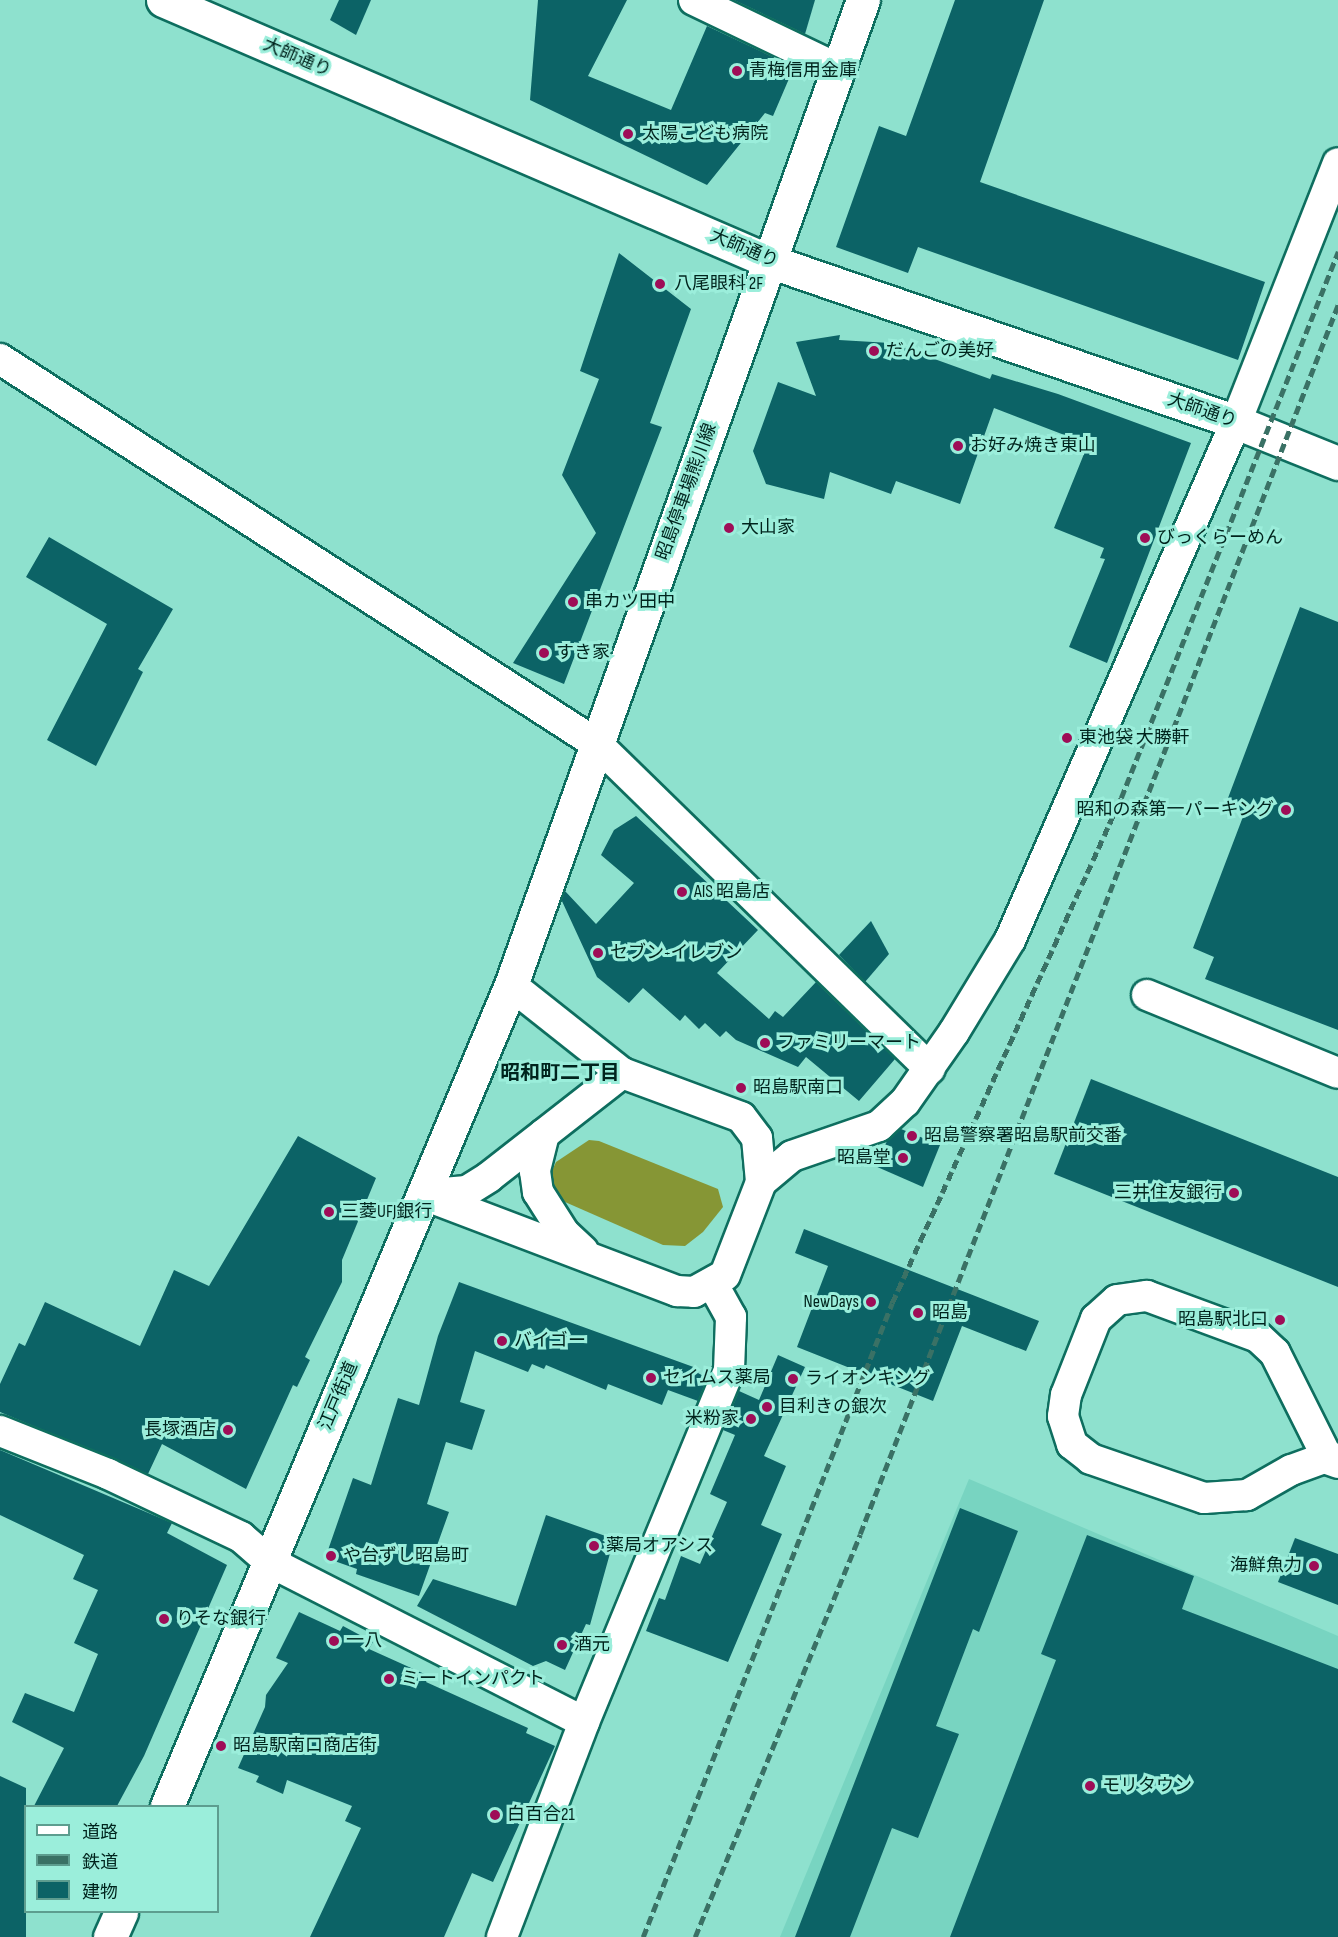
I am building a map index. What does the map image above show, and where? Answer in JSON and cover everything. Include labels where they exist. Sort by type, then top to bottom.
[{"type":"street","points":[[694,0],[838,69]]},
{"type":"street","name":"昭島停車場熊川線","points":[[511,985],[863,0]]},
{"type":"street","name":"大師通り","points":[[169,1],[769,261],[1236,422],[1338,463]]},
{"type":"street","points":[[761,1182],[792,1156],[879,1126],[904,1102],[930,1069],[1010,940],[1236,422],[1338,163]]},
{"type":"street","points":[[0,359],[597,744],[930,1069]]},
{"type":"street","points":[[424,1194],[676,1292],[694,1292],[713,1284],[725,1275],[761,1182],[757,1138],[741,1117],[622,1073],[511,985]]},
{"type":"street","name":"江戸街道","points":[[167,1805],[511,985]]},
{"type":"street","points":[[1147,995],[1338,1073]]},
{"type":"street","points":[[424,1194],[468,1191],[622,1073]]},
{"type":"street","points":[[544,1134],[535,1172],[538,1191],[564,1233],[589,1258]]},
{"type":"street","points":[[502,1937],[584,1722],[729,1370],[732,1348],[731,1317],[713,1284]]},
{"type":"street","points":[[1147,1296],[1258,1337],[1275,1353],[1333,1459],[1291,1470],[1247,1495],[1204,1498],[1091,1459],[1072,1443],[1063,1416],[1066,1395],[1096,1319],[1117,1300],[1147,1296]]},
{"type":"street","points":[[0,1431],[108,1474],[241,1536],[270,1562],[584,1722]]},
{"type":"street","points":[[110,1937],[120,1913]]},
{"type":"shaded area","name":"モリタウン","points":[[969,1479],[1338,1636],[1338,1937],[780,1937]]},
{"type":"green space","points":[[589,1140],[599,1141],[718,1189],[723,1207],[703,1232],[685,1246],[663,1245],[565,1202],[554,1191],[550,1175],[556,1162]]},
{"type":"building","points":[[339,0],[371,0],[356,35],[330,20]]},
{"type":"building","points":[[538,0],[627,0],[588,76],[671,110],[707,26],[794,67],[773,116],[765,113],[707,185],[530,100]]},
{"type":"building","points":[[734,0],[815,0],[805,34]]},
{"type":"building","points":[[955,0],[1044,0],[980,182],[1265,282],[1238,360],[918,247],[908,273],[836,247],[879,126],[906,136]]},
{"type":"building","points":[[619,253],[691,309],[650,423],[662,427],[564,684],[513,663],[596,533],[562,475],[599,379],[580,371]]},
{"type":"building","points":[[840,335],[839,340],[890,343],[990,379],[992,374],[1058,394],[1191,443],[1107,663],[1069,647],[1105,559],[1100,558],[1104,548],[1054,528],[1088,444],[994,408],[960,504],[896,481],[891,494],[830,472],[824,499],[766,484],[753,451],[778,382],[816,396],[796,342]]},
{"type":"building","points":[[49,537],[173,609],[138,669],[143,672],[96,766],[47,740],[107,624],[26,577]]},
{"type":"building","name":"昭和の森第一パーキング","points":[[1300,607],[1338,622],[1338,1030],[1205,979],[1214,957],[1193,948],[1244,814],[1225,806]]},
{"type":"building","points":[[636,816],[758,930],[717,973],[769,1019],[775,1011],[783,1017],[816,982],[895,1059],[859,1101],[806,1057],[798,1067],[736,1040],[726,1031],[720,1037],[705,1023],[699,1029],[685,1015],[680,1021],[643,988],[629,1003],[597,977],[561,899],[565,891],[596,924],[634,883],[601,855],[614,830]]},
{"type":"building","points":[[871,921],[889,954],[865,982],[839,955]]},
{"type":"building","points":[[1091,1079],[1338,1177],[1338,1287],[1054,1174]]},
{"type":"building","points":[[901,1129],[940,1145],[923,1187],[875,1166],[887,1141]]},
{"type":"building","points":[[298,1136],[376,1178],[342,1260],[342,1282],[305,1357],[310,1360],[297,1387],[293,1385],[246,1489],[162,1444],[148,1474],[0,1412],[0,1384],[19,1343],[25,1346],[45,1302],[140,1346],[174,1270],[209,1286]]},
{"type":"building","points":[[804,1229],[1039,1321],[1026,1351],[962,1326],[933,1401],[797,1347],[828,1266],[795,1253]]},
{"type":"building","points":[[459,1282],[699,1369],[698,1373],[707,1378],[698,1401],[668,1390],[662,1405],[608,1384],[606,1390],[546,1365],[544,1369],[532,1364],[528,1372],[475,1351],[460,1402],[485,1410],[472,1450],[446,1442],[427,1504],[449,1512],[419,1596],[356,1574],[357,1569],[326,1558],[353,1478],[371,1485],[398,1398],[419,1405],[438,1336]]},
{"type":"building","points":[[778,1355],[805,1367],[764,1456],[786,1466],[761,1525],[782,1534],[728,1662],[646,1631],[659,1598],[665,1600],[681,1556],[700,1564],[727,1502],[710,1494],[735,1435],[723,1430],[739,1391],[759,1400]]},
{"type":"building","points":[[0,1450],[172,1523],[167,1533],[227,1565],[144,1756],[118,1805],[35,1805],[64,1748],[12,1722],[25,1693],[74,1712],[98,1654],[74,1643],[98,1590],[73,1579],[84,1555],[0,1515]]},
{"type":"building","points":[[960,1508],[1018,1531],[979,1632],[973,1629],[936,1726],[959,1734],[918,1838],[892,1828],[850,1937],[795,1937]]},
{"type":"building","points":[[546,1515],[614,1539],[590,1625],[586,1624],[565,1670],[546,1661],[533,1666],[417,1606],[433,1579],[516,1606]]},
{"type":"building","points":[[1087,1535],[1194,1576],[1182,1609],[1338,1669],[1338,1937],[950,1937],[1056,1660],[1041,1654]]},
{"type":"building","points":[[1295,1538],[1338,1554],[1338,1605],[1278,1582]]},
{"type":"building","points":[[299,1612],[340,1631],[343,1626],[373,1642],[369,1649],[429,1676],[426,1682],[528,1728],[526,1733],[555,1746],[493,1882],[472,1873],[444,1937],[310,1937],[361,1828],[345,1821],[352,1806],[287,1780],[283,1794],[256,1782],[259,1776],[238,1768],[265,1707],[266,1695],[288,1663],[276,1658]]},
{"type":"building","points":[[0,1776],[26,1788],[24,1913],[26,1913],[26,1937],[0,1937]]},
{"type":"railway","points":[[643,1937],[892,1303],[1121,798],[1338,252]]},
{"type":"railway","points":[[695,1937],[860,1534],[1338,305]]},
{"type":"place","name":"青梅信用金庫","points":[[737,71]]},
{"type":"place","name":"太陽こども病院","points":[[628,134]]},
{"type":"place","name":"八尾眼科 2F","points":[[660,284]]},
{"type":"place","name":"だんごの美好","points":[[874,351]]},
{"type":"place","name":"お好み焼き東山","points":[[958,446]]},
{"type":"place","name":"大山家","points":[[729,528]]},
{"type":"place","name":"びっくらーめん","points":[[1145,538]]},
{"type":"place","name":"串カツ田中","points":[[573,602]]},
{"type":"place","name":"すき家","points":[[544,653]]},
{"type":"place","name":"東池袋 大勝軒","points":[[1067,738]]},
{"type":"place","name":"昭和の森第一パーキング","points":[[1286,810]]},
{"type":"place","name":"AIS 昭島店","points":[[682,892]]},
{"type":"place","name":"セブン-イレブン","points":[[598,953]]},
{"type":"place","name":"ファミリーマート","points":[[765,1043]]},
{"type":"place","name":"昭島駅南口","points":[[741,1088]]},
{"type":"place","name":"昭島警察署昭島駅前交番","points":[[912,1136]]},
{"type":"place","name":"昭島堂","points":[[903,1158]]},
{"type":"place","name":"三井住友銀行","points":[[1234,1193]]},
{"type":"place","name":"三菱UFJ銀行","points":[[329,1212]]},
{"type":"place","name":"NewDays","points":[[871,1302]]},
{"type":"place","name":"昭島","points":[[918,1313]]},
{"type":"place","name":"昭島駅北口","points":[[1280,1320]]},
{"type":"place","name":"バイゴー","points":[[502,1341]]},
{"type":"place","name":"セイムス薬局","points":[[651,1378]]},
{"type":"place","name":"ライオンキング","points":[[793,1379]]},
{"type":"place","name":"目利きの銀次","points":[[767,1407]]},
{"type":"place","name":"米粉家","points":[[751,1419]]},
{"type":"place","name":"長塚酒店","points":[[228,1430]]},
{"type":"place","name":"薬局オアシス","points":[[594,1546]]},
{"type":"place","name":"や台ずし昭島町","points":[[331,1556]]},
{"type":"place","name":"海鮮魚力","points":[[1314,1566]]},
{"type":"place","name":"りそな銀行","points":[[164,1619]]},
{"type":"place","name":"一八","points":[[334,1641]]},
{"type":"place","name":"酒元","points":[[562,1645]]},
{"type":"place","name":"ミートインパクト","points":[[389,1679]]},
{"type":"place","name":"昭島駅南口商店街","points":[[221,1746]]},
{"type":"place","name":"モリタウン","points":[[1090,1786]]},
{"type":"place","name":"白百合21","points":[[495,1815]]},
{"type":"district","name":"昭和町二丁目","points":[[560,1073]]}]
